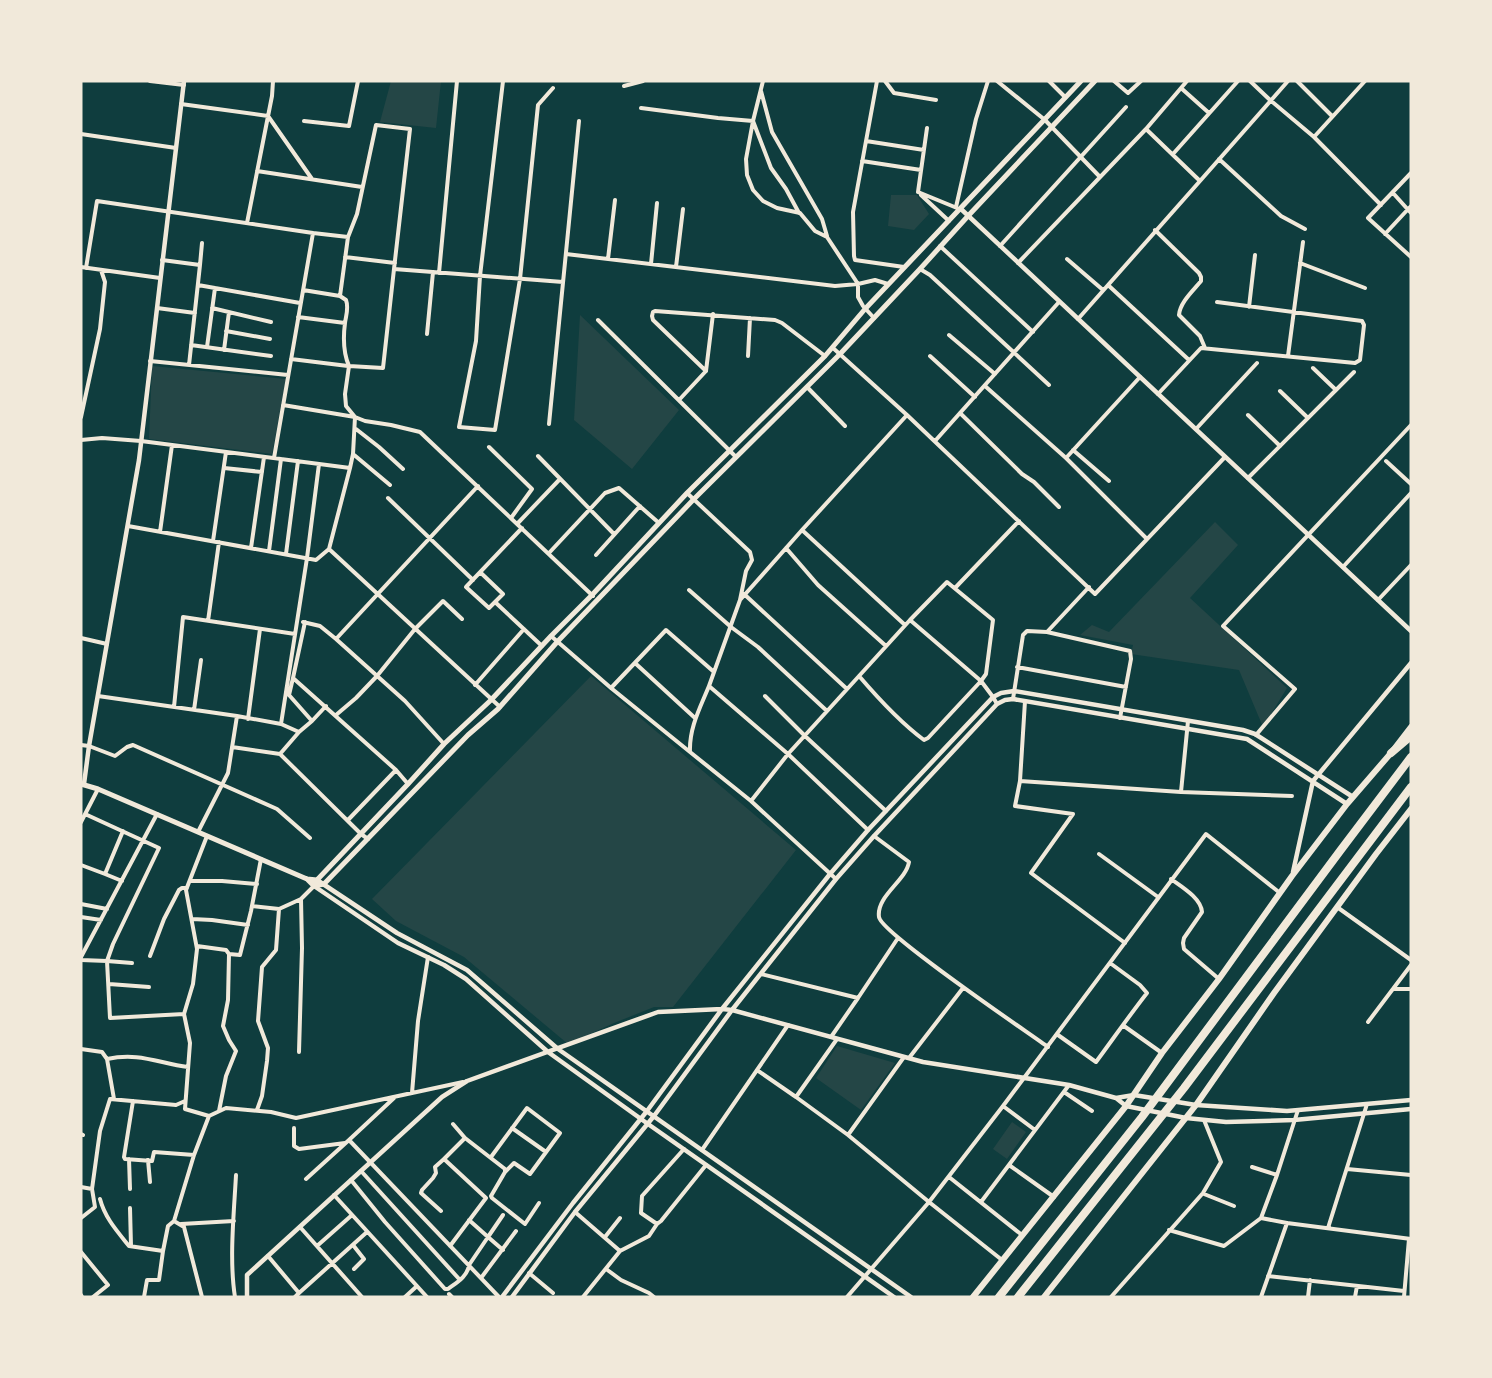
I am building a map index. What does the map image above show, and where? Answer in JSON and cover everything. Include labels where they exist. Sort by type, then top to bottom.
[{"type":"highway","points":[[1391,753],[1411,736]]},
{"type":"highway","points":[[999,1297],[1161,1091],[1411,757]]},
{"type":"highway","points":[[1018,1297],[1184,1088],[1411,787]]},
{"type":"main road","points":[[82,784],[307,879],[317,880],[444,744],[491,700],[687,493],[833,348],[904,267],[949,221],[958,208],[1081,81]]},
{"type":"main road","points":[[307,879],[314,886],[324,884],[468,735],[500,707],[558,641],[694,499],[840,354],[1095,81]]},
{"type":"main road","points":[[973,1297],[1126,1106],[1162,1053],[1219,979],[1292,876],[1347,804],[1411,727]]},
{"type":"main road","points":[[1044,1297],[1196,1105],[1274,993],[1411,809]]},
{"type":"street","points":[[82,784],[141,441],[184,83],[150,81]]},
{"type":"street","points":[[246,223],[272,96],[273,81]]},
{"type":"street","points":[[304,121],[349,126],[358,81]]},
{"type":"street","points":[[439,273],[457,81]]},
{"type":"street","points":[[503,81],[480,276],[476,341],[459,427],[495,430],[520,279],[538,105],[553,88]]},
{"type":"street","points":[[624,86],[644,81]]},
{"type":"street","points":[[763,81],[746,159],[747,175],[753,190],[763,201],[777,208],[800,213]]},
{"type":"street","points":[[877,81],[853,212],[855,260],[904,267]]},
{"type":"street","points":[[885,81],[894,93],[936,100]]},
{"type":"street","points":[[958,208],[976,119],[988,81]]},
{"type":"street","points":[[997,81],[1045,120],[1100,177]]},
{"type":"street","points":[[1049,81],[1065,97]]},
{"type":"street","points":[[1114,81],[1128,93],[1141,81]]},
{"type":"street","points":[[1018,263],[1146,129],[1187,81]]},
{"type":"street","points":[[1173,154],[1238,81]]},
{"type":"street","points":[[1250,81],[1314,137],[1381,205]]},
{"type":"street","points":[[1078,319],[1287,81]]},
{"type":"street","points":[[1297,81],[1332,116]]},
{"type":"street","points":[[1314,137],[1365,81]]},
{"type":"street","points":[[1181,88],[1209,113]]},
{"type":"street","points":[[761,91],[772,132],[822,219],[827,237],[858,284],[858,297],[874,318]]},
{"type":"street","points":[[181,104],[268,116],[312,179]]},
{"type":"street","points":[[1000,246],[1126,107]]},
{"type":"street","points":[[641,108],[753,121]]},
{"type":"street","points":[[549,424],[579,121]]},
{"type":"street","points":[[753,121],[771,168],[800,213],[815,231],[827,237]]},
{"type":"street","points":[[291,359],[383,368],[410,129],[376,125],[357,214],[348,237],[340,296]]},
{"type":"street","points":[[918,192],[927,128]]},
{"type":"street","points":[[1146,129],[1200,181]]},
{"type":"street","points":[[81,134],[176,148]]},
{"type":"street","points":[[866,141],[924,150]]},
{"type":"street","points":[[1219,159],[1281,216],[1305,229]]},
{"type":"street","points":[[862,162],[921,170]]},
{"type":"street","points":[[257,171],[362,187]]},
{"type":"street","points":[[1411,173],[1368,218],[1411,257]]},
{"type":"street","points":[[918,192],[958,208],[968,216],[1411,631]]},
{"type":"street","points":[[918,192],[949,221]]},
{"type":"street","points":[[1385,234],[1410,210],[1393,193]]},
{"type":"street","points":[[608,259],[615,200]]},
{"type":"street","points":[[160,278],[83,268],[97,201],[348,237]]},
{"type":"street","points":[[651,264],[657,203]]},
{"type":"street","points":[[676,267],[683,209]]},
{"type":"street","points":[[1155,230],[1202,278],[1182,306],[1179,315],[1200,336],[1205,348]]},
{"type":"street","points":[[273,458],[313,232]]},
{"type":"street","points":[[1288,356],[1303,242]]},
{"type":"street","points":[[189,365],[202,243]]},
{"type":"street","points":[[940,246],[1033,332]]},
{"type":"street","points":[[566,254],[841,286],[875,280],[889,284]]},
{"type":"street","points":[[1249,307],[1255,255]]},
{"type":"street","points":[[345,257],[439,273],[563,282]]},
{"type":"street","points":[[1067,259],[1103,290]]},
{"type":"street","points":[[162,260],[200,265]]},
{"type":"street","points":[[1300,263],[1365,288]]},
{"type":"street","points":[[920,269],[930,275],[1049,385]]},
{"type":"street","points":[[81,417],[100,329],[105,282],[101,270]]},
{"type":"street","points":[[427,334],[433,272]]},
{"type":"street","points":[[198,285],[300,303]]},
{"type":"street","points":[[1108,285],[1189,360]]},
{"type":"street","points":[[207,347],[215,288]]},
{"type":"street","points":[[128,526],[316,560],[330,549],[354,454],[355,417],[346,406],[345,394],[349,366],[344,356],[347,302],[340,296],[303,290]]},
{"type":"street","points":[[935,441],[1059,302]]},
{"type":"street","points":[[1158,394],[1199,350],[1205,348],[1359,362],[1364,325],[1362,321],[1217,303]]},
{"type":"street","points":[[157,308],[195,313]]},
{"type":"street","points":[[212,308],[271,322]]},
{"type":"street","points":[[224,350],[229,312]]},
{"type":"street","points":[[706,371],[653,320],[652,312],[713,314],[775,320],[825,356]]},
{"type":"street","points":[[678,400],[706,371],[713,314]]},
{"type":"street","points":[[298,317],[345,323]]},
{"type":"street","points":[[748,356],[750,318]]},
{"type":"street","points":[[598,320],[736,457]]},
{"type":"street","points":[[226,331],[270,339]]},
{"type":"street","points":[[949,335],[995,374]]},
{"type":"street","points":[[191,345],[271,356]]},
{"type":"street","points":[[833,348],[935,441],[1095,594],[1225,457]]},
{"type":"street","points":[[930,356],[975,397]]},
{"type":"street","points":[[150,362],[288,375]]},
{"type":"street","points":[[1196,429],[1257,363]]},
{"type":"street","points":[[1313,368],[1336,390]]},
{"type":"street","points":[[1248,478],[1354,372]]},
{"type":"street","points":[[1066,458],[1140,377]]},
{"type":"street","points":[[985,386],[1066,458],[1147,539]]},
{"type":"street","points":[[807,387],[845,426]]},
{"type":"street","points":[[1280,391],[1308,418]]},
{"type":"street","points":[[283,405],[355,417],[365,422],[420,432],[598,600]]},
{"type":"street","points":[[960,413],[1059,507]]},
{"type":"street","points":[[743,593],[907,415]]},
{"type":"street","points":[[1248,415],[1280,446]]},
{"type":"street","points":[[1256,735],[1295,689],[1223,626],[1411,425]]},
{"type":"street","points":[[355,429],[403,469]]},
{"type":"street","points":[[81,440],[102,438],[141,441],[350,468]]},
{"type":"street","points":[[160,532],[171,445]]},
{"type":"street","points":[[489,447],[532,489],[511,518]]},
{"type":"street","points":[[1073,450],[1109,481]]},
{"type":"street","points":[[213,541],[226,452]]},
{"type":"street","points":[[354,454],[390,485]]},
{"type":"street","points":[[538,456],[614,534]]},
{"type":"street","points":[[251,548],[264,457]]},
{"type":"street","points":[[268,551],[281,459]]},
{"type":"street","points":[[286,554],[298,461]]},
{"type":"street","points":[[1386,461],[1411,484]]},
{"type":"street","points":[[281,724],[319,464]]},
{"type":"street","points":[[224,468],[262,472]]},
{"type":"street","points":[[517,524],[560,479]]},
{"type":"street","points":[[336,639],[478,486]]},
{"type":"street","points":[[549,553],[606,493],[619,488],[659,523]]},
{"type":"street","points":[[687,493],[750,552],[752,560],[746,571],[743,593],[692,726],[690,753]]},
{"type":"street","points":[[1343,567],[1411,493]]},
{"type":"street","points":[[388,498],[473,580]]},
{"type":"street","points":[[596,555],[640,506]]},
{"type":"street","points":[[955,588],[1019,521]]},
{"type":"street","points":[[481,573],[503,594],[489,608],[466,587],[522,528]]},
{"type":"street","points":[[802,530],[905,625]]},
{"type":"street","points":[[208,621],[219,542]]},
{"type":"street","points":[[786,548],[818,585],[886,646]]},
{"type":"street","points":[[330,549],[500,707]]},
{"type":"street","points":[[1378,600],[1411,565]]},
{"type":"street","points":[[750,801],[788,754],[905,625],[947,582],[993,620],[987,674],[924,740],[878,698],[859,676]]},
{"type":"street","points":[[1047,632],[1089,587]]},
{"type":"street","points":[[689,590],[730,627],[758,647],[827,711]]},
{"type":"street","points":[[743,593],[847,689]]},
{"type":"street","points":[[336,715],[357,698],[415,629],[443,601],[462,618]]},
{"type":"street","points":[[495,602],[542,646]]},
{"type":"street","points":[[174,707],[183,617],[295,634]]},
{"type":"street","points":[[910,620],[981,681],[997,704]]},
{"type":"street","points":[[297,621],[320,626],[336,639],[405,701],[444,744]]},
{"type":"street","points":[[305,622],[289,694],[312,721]]},
{"type":"street","points":[[248,718],[260,629]]},
{"type":"street","points":[[474,685],[524,629]]},
{"type":"street","points":[[611,688],[666,630],[714,672]]},
{"type":"street","points":[[1013,699],[1023,634],[1027,631],[1047,632],[1128,650],[1131,659],[1120,718]]},
{"type":"street","points":[[551,636],[750,801],[836,879]]},
{"type":"street","points":[[81,638],[107,644]]},
{"type":"street","points":[[194,710],[201,660]]},
{"type":"street","points":[[635,663],[695,718]]},
{"type":"street","points":[[1292,876],[1313,781],[1411,663]]},
{"type":"street","points":[[1017,667],[1126,687]]},
{"type":"street","points":[[293,678],[396,770],[408,784]]},
{"type":"street","points":[[709,686],[788,754],[868,830]]},
{"type":"street","points":[[294,1128],[296,1148],[348,1142],[371,1162],[500,1297],[647,1111],[722,1009],[830,874],[868,830],[993,697],[1014,691],[1243,730],[1256,735],[1353,797]]},
{"type":"street","points":[[98,696],[237,716],[281,724],[299,732]]},
{"type":"street","points":[[765,696],[886,811]]},
{"type":"street","points":[[512,1297],[575,1212],[648,1124],[732,1010],[836,879],[997,704],[1013,699],[1250,740],[1347,804]]},
{"type":"street","points":[[1025,701],[1020,781],[1015,806],[1073,814],[1031,873],[1125,943]]},
{"type":"street","points":[[280,754],[326,706]]},
{"type":"street","points":[[198,832],[228,773],[237,716]]},
{"type":"street","points":[[1181,792],[1188,721]]},
{"type":"street","points":[[81,745],[116,756],[133,745],[277,809],[310,838]]},
{"type":"street","points":[[232,747],[280,754],[368,839]]},
{"type":"street","points":[[348,820],[396,770]]},
{"type":"street","points":[[1020,781],[1181,792],[1292,796]]},
{"type":"street","points":[[81,822],[98,789]]},
{"type":"street","points":[[85,814],[159,848],[112,945],[107,961],[110,1018],[184,1014]]},
{"type":"street","points":[[132,963],[81,959],[157,814]]},
{"type":"street","points":[[105,874],[123,831]]},
{"type":"street","points":[[847,1297],[929,1203],[1058,1035],[1206,834],[1280,892]]},
{"type":"street","points":[[207,836],[186,890],[196,946],[193,984],[184,1014],[190,1043],[185,1108],[209,1116]]},
{"type":"street","points":[[874,836],[909,862],[905,872],[883,900],[879,911],[880,921],[898,938],[963,988],[1048,1047]]},
{"type":"street","points":[[1099,854],[1158,897]]},
{"type":"street","points":[[196,946],[226,950],[229,954],[240,955],[261,860]]},
{"type":"street","points":[[81,865],[122,881]]},
{"type":"street","points":[[1172,879],[1193,896],[1202,907],[1202,912],[1184,938],[1182,943],[1184,949],[1219,979]]},
{"type":"street","points":[[252,906],[279,909],[301,899],[317,880],[324,884],[397,933],[466,970],[558,1048],[911,1297]]},
{"type":"street","points":[[190,881],[257,884]]},
{"type":"street","points":[[314,886],[398,942],[466,979],[548,1052],[894,1297]]},
{"type":"street","points":[[150,956],[164,919],[179,890],[187,888]]},
{"type":"street","points":[[299,1052],[301,899]]},
{"type":"street","points":[[81,904],[107,909]]},
{"type":"street","points":[[1337,907],[1411,963],[1368,1022]]},
{"type":"street","points":[[257,1110],[262,1096],[268,1048],[258,1022],[262,967],[276,950],[279,909]]},
{"type":"street","points":[[81,917],[101,920]]},
{"type":"street","points":[[192,919],[248,925]]},
{"type":"street","points":[[831,1037],[898,938]]},
{"type":"street","points":[[219,1111],[226,1076],[236,1051],[223,1026],[228,1000],[229,954]]},
{"type":"street","points":[[412,1093],[418,1021],[428,957]]},
{"type":"street","points":[[1058,1035],[1096,1062],[1124,1026],[1127,1018],[1147,993],[1140,985],[1110,963]]},
{"type":"street","points":[[761,974],[858,998]]},
{"type":"street","points":[[109,984],[149,987]]},
{"type":"street","points":[[848,1135],[963,988]]},
{"type":"street","points":[[1393,989],[1411,989]]},
{"type":"street","points":[[144,1297],[147,1280],[159,1280],[168,1226],[174,1221],[194,1155],[209,1116],[226,1108],[271,1112],[296,1118],[467,1081],[658,1012],[732,1010],[906,1058],[1069,1085],[1116,1098],[1126,1106],[1186,1118],[1226,1122],[1294,1120],[1411,1109]]},
{"type":"street","points":[[702,1150],[788,1025]]},
{"type":"street","points":[[1124,1026],[1162,1053]]},
{"type":"street","points":[[796,1097],[837,1039]]},
{"type":"street","points":[[81,1048],[102,1052],[107,1059],[114,1100]]},
{"type":"street","points":[[107,1059],[134,1056],[188,1067]]},
{"type":"street","points":[[757,1070],[848,1135],[929,1203],[1003,1260]]},
{"type":"street","points":[[247,1297],[247,1275],[442,1097],[467,1081]]},
{"type":"street","points":[[981,1202],[1069,1085]]},
{"type":"street","points":[[1064,1092],[1092,1111]]},
{"type":"street","points":[[1116,1098],[1134,1095],[1196,1105],[1287,1111],[1411,1100]]},
{"type":"street","points":[[306,1179],[394,1097]]},
{"type":"street","points":[[81,1218],[95,1207],[92,1189],[99,1131],[110,1099],[176,1105],[186,1100]]},
{"type":"street","points":[[133,1101],[124,1157],[126,1159],[153,1161],[154,1152],[194,1155]]},
{"type":"street","points":[[1328,1228],[1368,1104]]},
{"type":"street","points":[[1003,1106],[1035,1130]]},
{"type":"street","points":[[491,1157],[527,1108],[560,1133],[530,1174],[514,1163],[505,1172],[491,1196],[525,1224],[539,1203]]},
{"type":"street","points":[[1169,1230],[1224,1246],[1261,1218],[1298,1110]]},
{"type":"street","points":[[1111,1297],[1203,1194],[1221,1162],[1204,1120]]},
{"type":"street","points":[[453,1124],[465,1138],[505,1169],[505,1172]]},
{"type":"street","points":[[512,1128],[546,1152]]},
{"type":"street","points":[[441,1211],[421,1193],[434,1178],[435,1167],[465,1138]]},
{"type":"street","points":[[657,1224],[641,1213],[642,1196],[684,1149]]},
{"type":"street","points":[[444,1159],[486,1198],[450,1246]]},
{"type":"street","points":[[129,1160],[130,1189]]},
{"type":"street","points":[[148,1161],[150,1182]]},
{"type":"street","points":[[583,1297],[620,1251],[649,1236],[706,1165]]},
{"type":"street","points":[[1009,1165],[1054,1197]]},
{"type":"street","points":[[1252,1167],[1276,1175]]},
{"type":"street","points":[[1347,1169],[1411,1175]]},
{"type":"street","points":[[361,1171],[460,1280]]},
{"type":"street","points":[[235,1297],[233,1286],[236,1175]]},
{"type":"street","points":[[949,1177],[1023,1236]]},
{"type":"street","points":[[351,1180],[445,1289],[460,1280],[468,1270],[469,1265],[503,1215]]},
{"type":"street","points":[[590,1182],[596,1187]]},
{"type":"street","points":[[81,1187],[92,1189]]},
{"type":"street","points":[[1203,1194],[1233,1206]]},
{"type":"street","points":[[334,1195],[427,1297]]},
{"type":"street","points":[[100,1199],[106,1216],[129,1246],[163,1251]]},
{"type":"street","points":[[130,1208],[131,1246]]},
{"type":"street","points":[[575,1212],[620,1251]]},
{"type":"street","points":[[317,1246],[352,1215]]},
{"type":"street","points":[[605,1237],[620,1218]]},
{"type":"street","points":[[1261,1218],[1410,1239],[1404,1297]]},
{"type":"street","points":[[469,1220],[503,1250]]},
{"type":"street","points":[[174,1221],[184,1227],[202,1297]]},
{"type":"street","points":[[181,1225],[234,1221]]},
{"type":"street","points":[[1261,1297],[1287,1223]]},
{"type":"street","points":[[300,1227],[362,1297]]},
{"type":"street","points":[[482,1278],[516,1231]]},
{"type":"street","points":[[268,1256],[297,1295],[367,1232]]},
{"type":"street","points":[[353,1245],[364,1259],[354,1269]]},
{"type":"street","points":[[81,1252],[108,1285],[93,1297]]},
{"type":"street","points":[[606,1269],[621,1280],[654,1297]]},
{"type":"street","points":[[529,1273],[553,1293]]},
{"type":"street","points":[[1268,1276],[1404,1291]]},
{"type":"street","points":[[1308,1297],[1310,1280]]},
{"type":"street","points":[[405,1297],[417,1286]]},
{"type":"street","points":[[1355,1297],[1357,1286]]},
{"type":"shaded area","points":[[391,81],[441,81],[436,128],[380,122]]},
{"type":"shaded area","points":[[891,195],[917,195],[929,214],[914,230],[888,226]]},
{"type":"shaded area","points":[[580,315],[679,410],[632,469],[574,420]]},
{"type":"shaded area","points":[[152,366],[286,379],[272,454],[149,439]]},
{"type":"shaded area","points":[[1215,522],[1238,545],[1190,598],[1287,688],[1263,727],[1239,670],[1131,654],[1133,645],[1080,635],[1092,625],[1109,632]]},
{"type":"shaded area","points":[[591,676],[796,850],[673,1007],[654,1007],[568,1044],[464,957],[396,921],[372,899]]},
{"type":"shaded area","points":[[837,1046],[895,1063],[861,1110],[816,1078]]},
{"type":"shaded area","points":[[1012,1122],[1026,1132],[1007,1159],[993,1149]]}]
